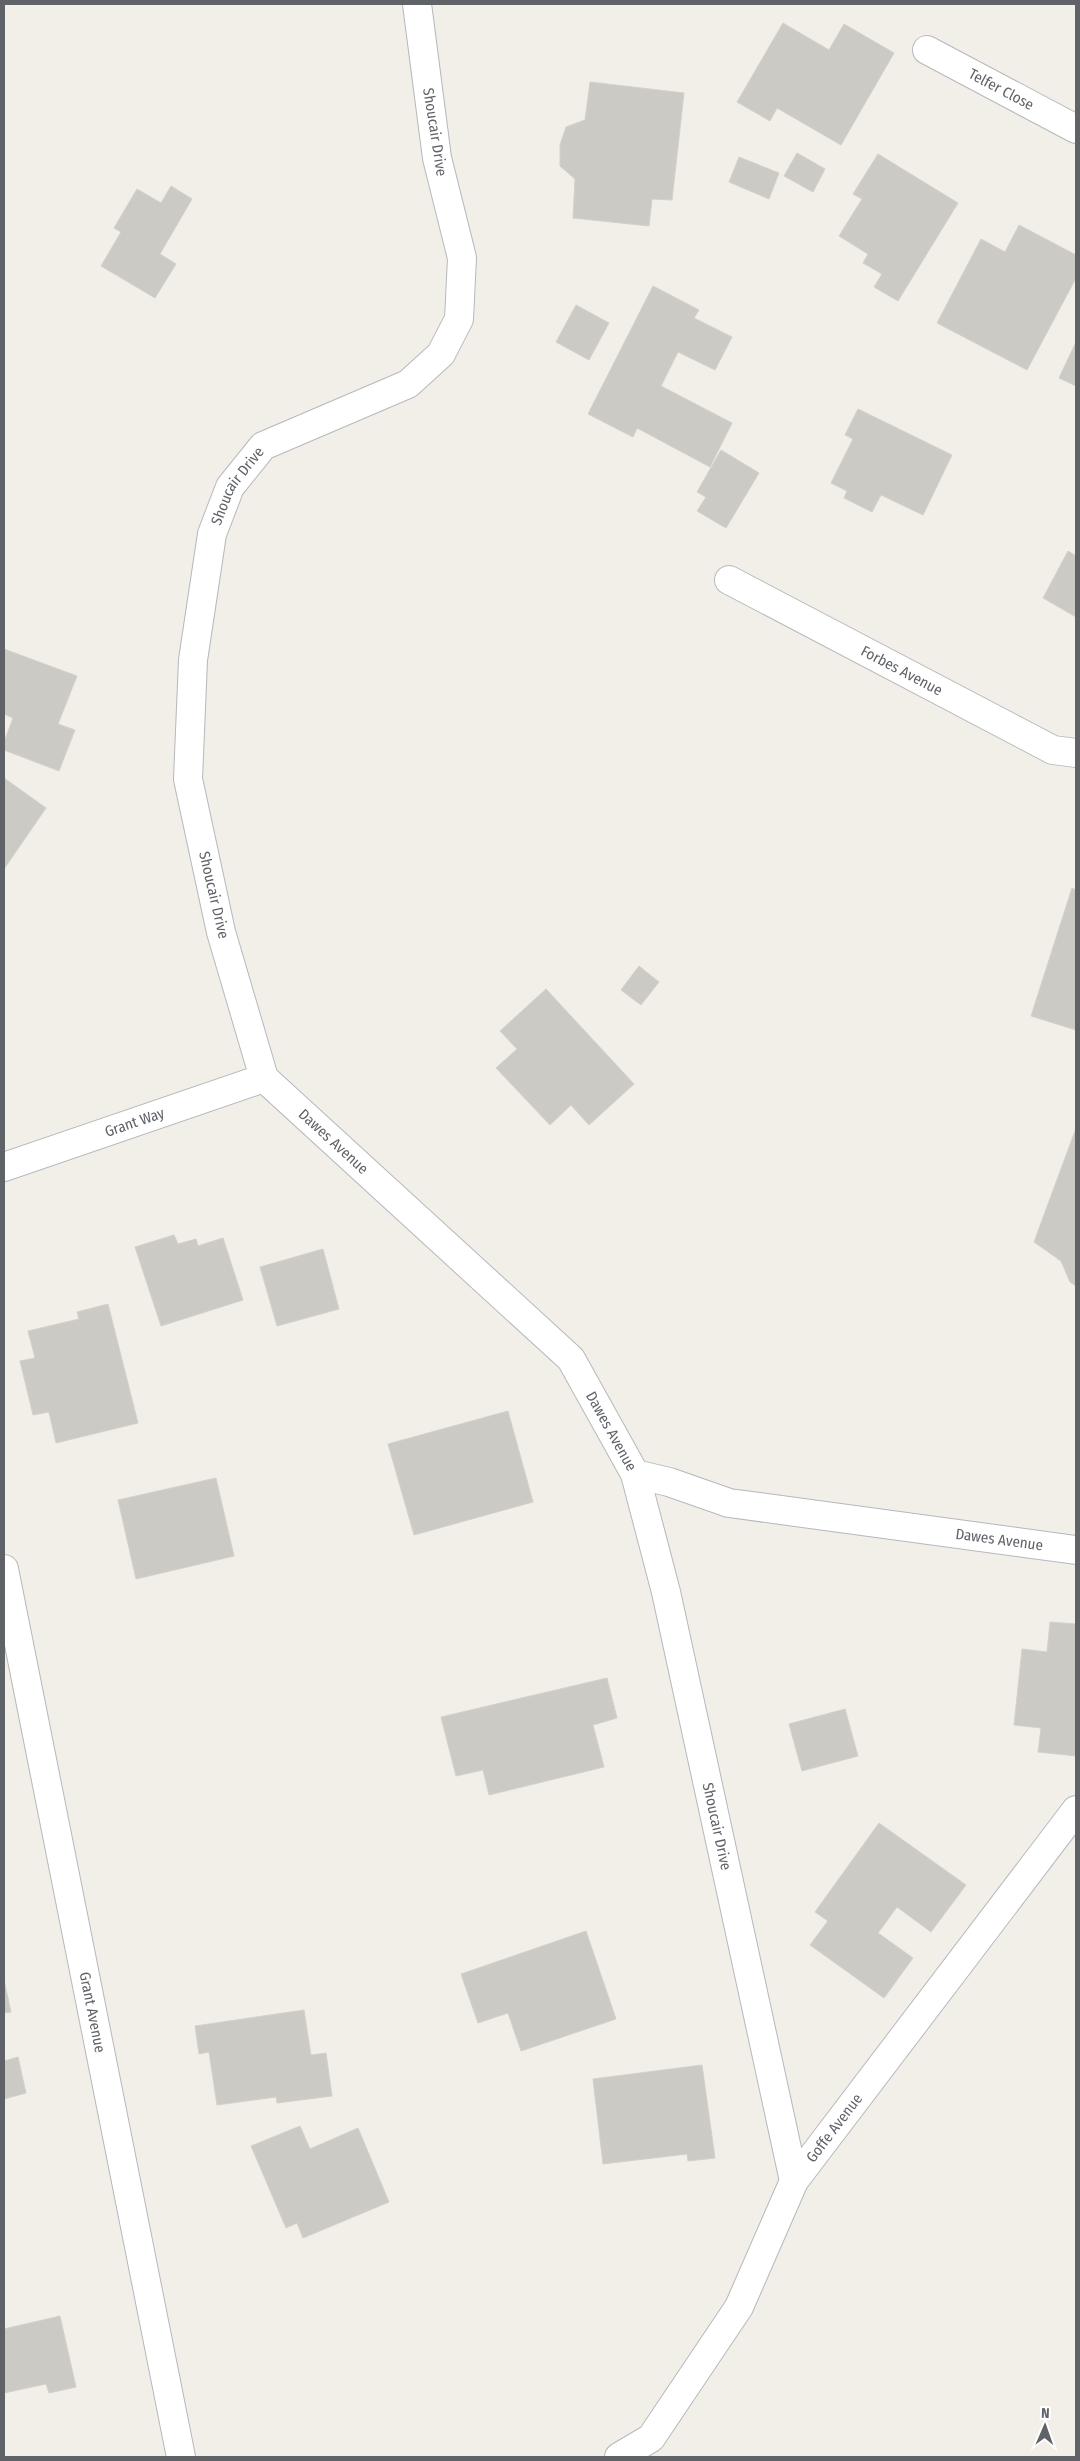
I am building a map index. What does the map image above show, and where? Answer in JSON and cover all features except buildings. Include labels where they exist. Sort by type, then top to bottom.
[{"type":"street","name":"Shoucair Drive","points":[[264,1078],[221,932],[188,779],[193,660],[212,534],[230,487],[263,446],[408,384],[441,354],[459,319],[462,258],[437,158],[417,4]]},
{"type":"street","name":"Telfer Close","points":[[927,50],[1076,129]]},
{"type":"street","name":"Forbes Avenue","points":[[729,580],[1053,750],[1076,753]]},
{"type":"street","name":"Grant Way","points":[[4,1167],[264,1078]]},
{"type":"street","name":"Dawes Avenue","points":[[264,1078],[571,1358],[635,1474],[669,1482],[729,1503],[1076,1550]]},
{"type":"street","name":"Shoucair Drive","points":[[635,1474],[666,1592],[794,2181]]},
{"type":"street","name":"Grant Avenue","points":[[4,1569],[181,2457]]},
{"type":"street","name":"Goffe Avenue","points":[[618,2457],[651,2438],[739,2307],[794,2181],[1076,1810]]}]
